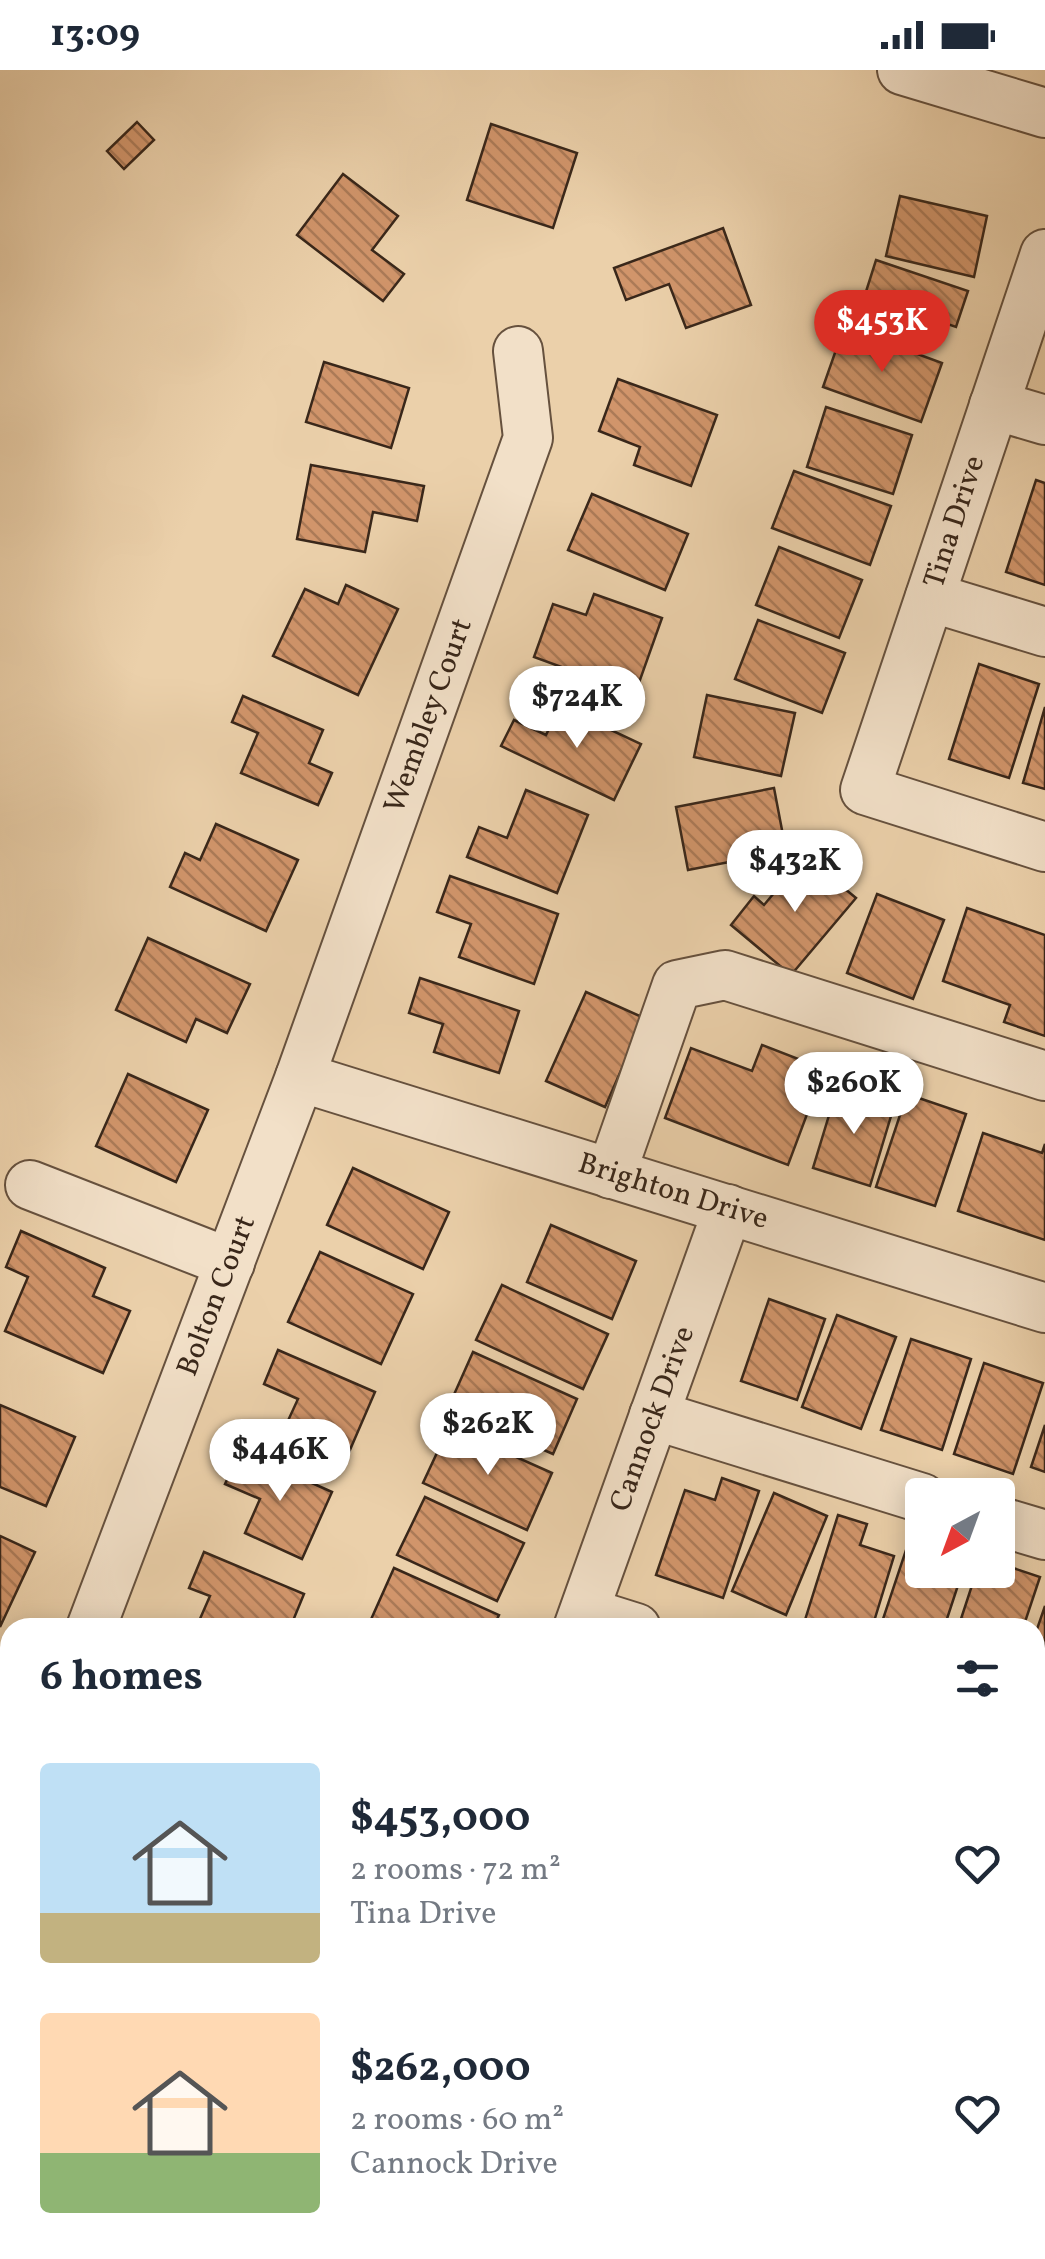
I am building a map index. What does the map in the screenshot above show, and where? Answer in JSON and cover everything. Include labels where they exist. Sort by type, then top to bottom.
[{"type":"street","points":[[902,70],[1045,113]]},
{"type":"street","name":"Tina Drive","points":[[1045,254],[865,790],[1045,847]]},
{"type":"street","name":"Wembley Court","points":[[300,1077],[528,438],[518,351]]},
{"type":"street","points":[[994,405],[1045,420]]},
{"type":"street","points":[[930,596],[1045,632]]},
{"type":"street","points":[[612,1174],[677,985],[725,975],[1045,1076]]},
{"type":"street","name":"Brighton Drive","points":[[300,1077],[1045,1308]]},
{"type":"street","name":"Bolton Court","points":[[95,1618],[300,1077]]},
{"type":"street","points":[[30,1184],[230,1263]]},
{"type":"street","name":"Cannock Drive","points":[[583,1618],[728,1209]]},
{"type":"street","points":[[654,1416],[905,1493]]},
{"type":"street","points":[[1015,1525],[1045,1535]]},
{"type":"building","points":[[137,122],[154,140],[124,169],[107,151]]},
{"type":"building","points":[[491,124],[577,153],[553,228],[467,200]]},
{"type":"building","points":[[343,174],[398,216],[372,250],[404,274],[383,301],[297,235]]},
{"type":"building","points":[[900,196],[987,216],[974,277],[886,256]]},
{"type":"building","points":[[723,228],[751,305],[686,328],[669,284],[626,300],[614,268]]},
{"type":"building","points":[[876,260],[968,291],[956,327],[939,321],[932,345],[857,320]]},
{"type":"building","points":[[844,327],[942,363],[921,422],[823,387]]},
{"type":"building","points":[[324,362],[409,388],[391,448],[306,422]]},
{"type":"building","points":[[618,379],[717,415],[691,486],[634,465],[640,447],[599,431]]},
{"type":"building","points":[[826,407],[912,435],[893,494],[807,467]]},
{"type":"building","points":[[311,465],[424,486],[417,521],[373,512],[365,552],[297,539]]},
{"type":"building","points":[[794,471],[891,506],[870,565],[772,528]]},
{"type":"building","points":[[1036,480],[1045,483],[1045,585],[1006,572]]},
{"type":"building","points":[[592,494],[688,534],[665,590],[568,550]]},
{"type":"building","points":[[779,547],[862,580],[839,638],[756,605]]},
{"type":"building","points":[[346,585],[398,609],[358,695],[273,656],[305,589],[338,604]]},
{"type":"building","points":[[594,594],[662,618],[635,694],[534,657],[553,604],[586,615]]},
{"type":"building","points":[[758,620],[845,653],[822,713],[735,679]]},
{"type":"building","points":[[979,664],[1039,684],[1009,778],[949,759]]},
{"type":"building","points":[[707,695],[795,713],[781,776],[694,757]]},
{"type":"building","points":[[243,696],[323,730],[309,763],[332,773],[318,805],[241,773],[258,733],[232,722]]},
{"type":"building","points":[[560,706],[641,744],[614,800],[501,746],[514,720],[546,735]]},
{"type":"building","points":[[1045,707],[1045,789],[1023,783]]},
{"type":"building","points":[[774,788],[786,851],[688,870],[676,807]]},
{"type":"building","points":[[526,790],[588,815],[557,893],[467,857],[479,827],[507,838]]},
{"type":"building","points":[[216,824],[298,860],[266,931],[170,887],[185,853],[200,860]]},
{"type":"building","points":[[805,856],[856,898],[791,975],[731,925],[754,896],[764,905]]},
{"type":"building","points":[[450,876],[558,914],[534,984],[459,957],[471,924],[437,912]]},
{"type":"building","points":[[877,894],[944,920],[913,999],[847,973]]},
{"type":"building","points":[[967,908],[1045,935],[1045,1036],[1004,1022],[1010,1005],[943,981]]},
{"type":"building","points":[[148,938],[250,984],[227,1033],[196,1019],[186,1042],[116,1010]]},
{"type":"building","points":[[420,978],[519,1011],[499,1073],[434,1052],[443,1024],[409,1013]]},
{"type":"building","points":[[586,992],[644,1018],[605,1107],[546,1081]]},
{"type":"building","points":[[762,1045],[824,1069],[788,1165],[665,1118],[691,1048],[752,1071]]},
{"type":"building","points":[[128,1074],[208,1110],[176,1182],[96,1146]]},
{"type":"building","points":[[837,1089],[894,1106],[870,1186],[813,1168]]},
{"type":"building","points":[[907,1094],[966,1114],[935,1206],[876,1187]]},
{"type":"building","points":[[983,1133],[1042,1153],[1045,1144],[1045,1240],[958,1211]]},
{"type":"building","points":[[353,1168],[449,1212],[423,1269],[327,1225]]},
{"type":"building","points":[[551,1225],[636,1261],[612,1319],[527,1282]]},
{"type":"building","points":[[21,1231],[105,1268],[93,1296],[130,1311],[103,1373],[5,1331],[28,1277],[6,1267]]},
{"type":"building","points":[[320,1252],[413,1294],[381,1364],[288,1322]]},
{"type":"building","points":[[502,1285],[608,1334],[583,1389],[476,1340]]},
{"type":"building","points":[[769,1299],[825,1319],[797,1400],[741,1381]]},
{"type":"building","points":[[837,1315],[896,1337],[861,1429],[802,1407]]},
{"type":"building","points":[[911,1339],[971,1359],[942,1450],[881,1430]]},
{"type":"building","points":[[278,1350],[375,1392],[343,1466],[280,1438],[298,1399],[264,1384]]},
{"type":"building","points":[[473,1352],[577,1399],[553,1454],[448,1408]]},
{"type":"building","points":[[984,1363],[1043,1383],[1013,1474],[954,1454]]},
{"type":"building","points":[[0,1405],[75,1437],[46,1506],[0,1487]]},
{"type":"building","points":[[1045,1425],[1045,1472],[1031,1467]]},
{"type":"building","points":[[449,1427],[552,1473],[527,1530],[423,1483]]},
{"type":"building","points":[[240,1451],[332,1492],[302,1559],[245,1533],[260,1499],[225,1484]]},
{"type":"building","points":[[722,1478],[759,1491],[723,1598],[656,1575],[685,1490],[715,1500]]},
{"type":"building","points":[[774,1493],[827,1516],[786,1615],[732,1591]]},
{"type":"building","points":[[425,1497],[524,1543],[497,1601],[397,1555]]},
{"type":"building","points":[[838,1515],[867,1524],[860,1545],[894,1556],[875,1618],[806,1618]]},
{"type":"building","points":[[0,1536],[35,1552],[4,1618],[0,1618]]},
{"type":"building","points":[[204,1552],[304,1594],[294,1618],[200,1618],[210,1596],[189,1588]]},
{"type":"building","points":[[905,1553],[905,1588],[957,1588],[947,1618],[883,1618]]},
{"type":"building","points":[[394,1568],[499,1615],[498,1618],[372,1618]]},
{"type":"building","points":[[1015,1569],[1040,1577],[1026,1618],[961,1618],[971,1588],[1015,1588]]}]
